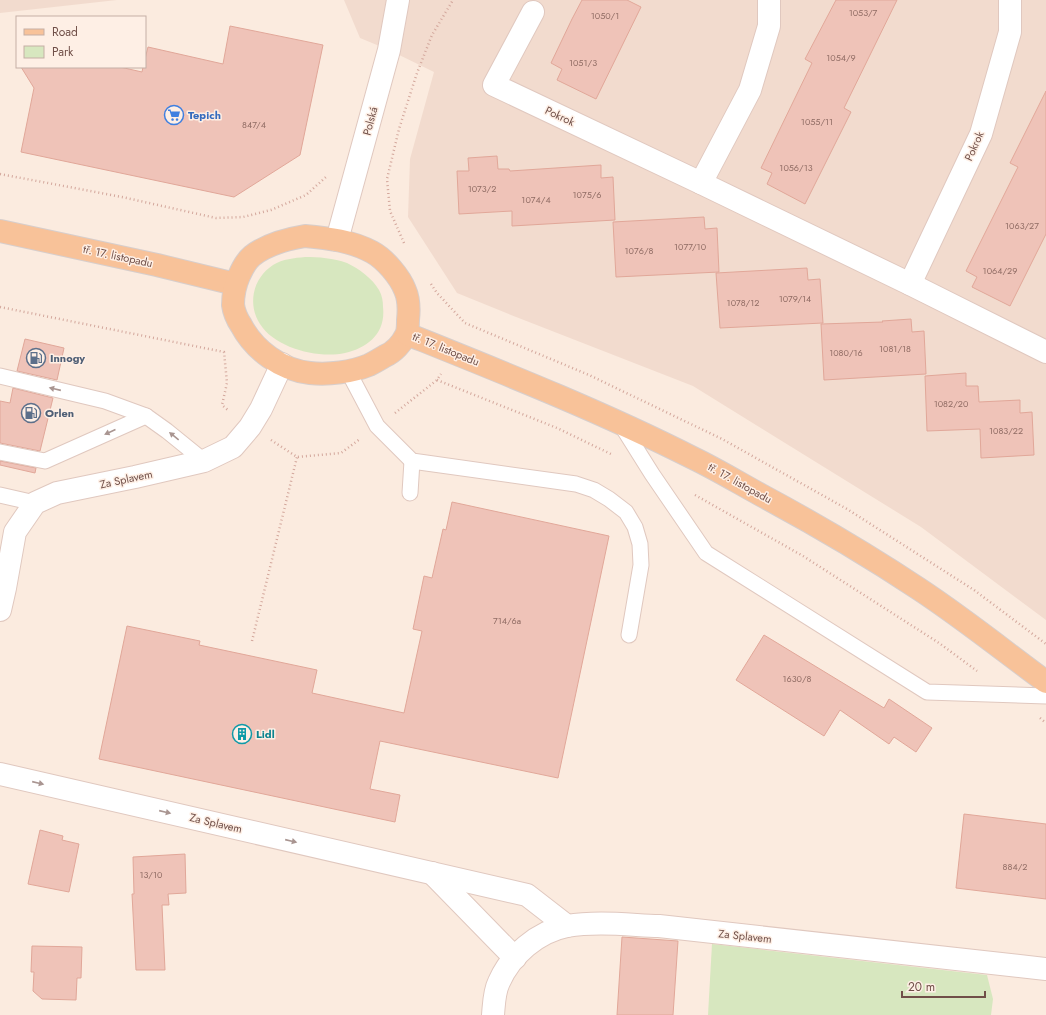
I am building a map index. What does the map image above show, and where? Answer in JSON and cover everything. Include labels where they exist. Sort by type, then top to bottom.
[{"type":"main road","name":"tř. 17. listopadu","points":[[0,231],[157,265],[235,284]]},
{"type":"main road","points":[[305,236],[337,240],[357,245],[374,252],[398,277],[406,291],[409,311],[407,334],[390,354],[369,365],[348,371],[328,373],[310,373],[298,370],[269,357],[256,346],[244,332],[233,306],[235,284],[243,268],[251,257],[273,244],[305,236]]},
{"type":"main road","name":"tř. 17. listopadu","points":[[407,334],[620,422],[708,466],[788,510],[919,589],[1046,682]]},
{"type":"street","name":"Polská","points":[[337,240],[389,50],[398,0]]},
{"type":"street","points":[[701,183],[750,90],[769,26],[770,0]]},
{"type":"street","name":"Pokrok","points":[[910,284],[981,134],[1010,32],[1010,0]]},
{"type":"street","name":"Pokrok","points":[[533,12],[494,85],[910,284],[1046,352]]},
{"type":"street","name":"Za Splavem","points":[[35,503],[57,493],[204,461],[232,447],[250,427],[261,409],[282,364]]},
{"type":"street","points":[[0,610],[6,588],[15,532],[35,503]]},
{"type":"street","name":"Za Splavem","points":[[0,774],[527,895],[567,926]]},
{"type":"street","points":[[432,873],[515,958]]},
{"type":"street","name":"Za Splavem","points":[[493,1015],[498,983],[508,966],[523,948],[531,942],[555,930],[567,926],[603,923],[659,926],[1046,968]]},
{"type":"lane","points":[[348,371],[377,426],[412,461],[576,484],[594,490],[626,512],[635,527],[640,544],[640,565],[629,635]]},
{"type":"lane","points":[[0,378],[105,401],[146,416],[204,461]]},
{"type":"lane","points":[[0,452],[45,461],[146,416]]},
{"type":"lane","points":[[620,422],[652,474],[706,553],[927,692],[1046,696]]},
{"type":"lane","points":[[410,492],[412,461]]},
{"type":"lane","points":[[0,495],[35,503]]},
{"type":"path","points":[[406,246],[390,211],[387,179],[417,73],[432,34],[453,0]]},
{"type":"path","points":[[0,174],[122,197],[216,218],[243,217],[271,210],[306,195],[337,168],[356,173]]},
{"type":"path","points":[[430,281],[438,293],[465,323]]},
{"type":"path","points":[[0,307],[224,352],[227,383],[222,405],[250,427]]},
{"type":"path","points":[[437,380],[557,428],[618,458]]},
{"type":"path","points":[[252,641],[297,457]]},
{"type":"path","points":[[690,493],[716,506],[803,556],[939,643],[978,672]]},
{"type":"path","points":[[1009,695],[1046,723]]},
{"type":"shaded area","points":[[0,0],[117,0],[0,13]]},
{"type":"shaded area","points":[[344,0],[1046,0],[1046,620],[921,527],[693,386],[457,293],[408,217],[410,159],[434,72],[389,50],[360,38]]},
{"type":"green space","points":[[305,257],[326,258],[347,263],[365,274],[376,286],[382,298],[382,324],[374,338],[368,343],[353,351],[345,353],[310,353],[298,350],[276,340],[260,324],[256,316],[253,300],[254,292],[261,277],[266,270],[281,261]]},
{"type":"green space","points":[[712,944],[987,975],[993,999],[991,1015],[708,1015]]},
{"type":"building","points":[[582,0],[627,0],[641,7],[596,99],[557,80],[562,69],[551,63]]},
{"type":"building","points":[[836,0],[897,0],[844,108],[851,112],[805,204],[767,184],[772,173],[761,168],[812,63],[805,59]]},
{"type":"building","points":[[230,26],[323,45],[300,155],[234,197],[21,152],[34,88],[22,68],[124,68],[142,72],[143,68],[146,68],[146,55],[148,47],[223,64]]},
{"type":"building","points":[[1046,91],[1046,234],[1010,306],[972,287],[977,277],[966,271],[1018,167],[1010,163]]},
{"type":"building","points":[[497,156],[498,169],[509,169],[510,171],[601,165],[601,178],[613,177],[615,220],[512,226],[512,211],[459,214],[457,171],[469,171],[468,158]]},
{"type":"building","points":[[704,217],[705,229],[717,228],[719,272],[616,277],[613,222]]},
{"type":"building","points":[[807,268],[808,280],[820,279],[823,323],[720,328],[716,273]]},
{"type":"building","points":[[911,319],[912,332],[924,331],[926,374],[824,380],[821,324],[883,322],[882,321]]},
{"type":"building","points":[[25,339],[64,348],[57,380],[17,371]]},
{"type":"building","points":[[966,373],[966,386],[978,386],[979,402],[1020,400],[1020,413],[1032,412],[1034,455],[981,458],[980,429],[927,431],[925,376]]},
{"type":"building","points":[[13,388],[53,398],[40,451],[0,443],[0,401],[10,403]]},
{"type":"building","points":[[0,461],[36,468],[35,473],[0,465]]},
{"type":"building","points":[[452,502],[609,536],[558,778],[380,741],[370,789],[400,795],[395,822],[99,759],[127,626],[200,641],[199,645],[317,670],[312,693],[404,713],[422,631],[413,629],[424,576],[432,578],[443,529],[446,530]]},
{"type":"building","points":[[764,635],[884,708],[889,699],[932,728],[916,752],[894,737],[889,744],[840,710],[824,736],[736,680]]},
{"type":"building","points":[[964,814],[1046,824],[1046,899],[956,888]]},
{"type":"building","points":[[40,830],[63,836],[62,840],[79,844],[69,892],[28,884]]},
{"type":"building","points":[[185,854],[186,893],[168,894],[169,905],[162,905],[165,970],[136,970],[132,894],[134,894],[133,857]]},
{"type":"building","points":[[622,937],[678,941],[673,1015],[617,1015]]},
{"type":"building","points":[[32,946],[82,947],[81,978],[77,978],[76,1000],[42,999],[33,991],[34,972],[31,972]]},
{"type":"place","name":"Tepich","points":[[174,115]]},
{"type":"place","name":"Innogy","points":[[36,358]]},
{"type":"place","name":"Orlen","points":[[31,413]]},
{"type":"place","name":"Lidl","points":[[242,734]]}]
